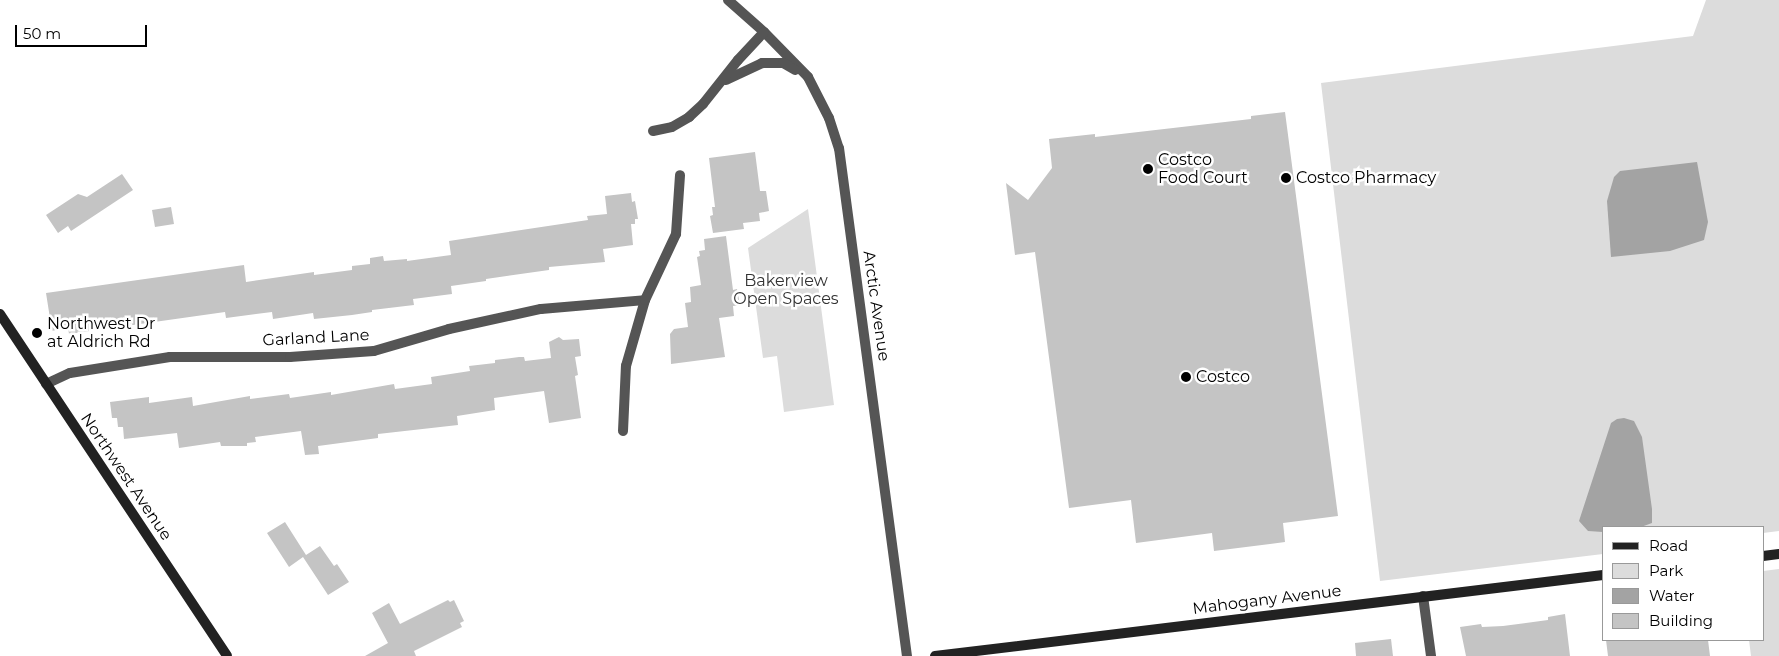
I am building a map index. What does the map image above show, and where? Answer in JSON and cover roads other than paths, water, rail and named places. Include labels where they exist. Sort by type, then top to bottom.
[{"type":"street","name":"Arctic Avenue","points":[[728,0],[764,32],[808,77],[829,118],[839,148],[907,656]]},
{"type":"street","points":[[654,131],[672,127],[689,117],[723,82],[738,60],[764,32]]},
{"type":"street","points":[[723,82],[748,68],[762,63],[783,62],[808,77]]},
{"type":"street","points":[[622,431],[626,366],[645,300],[676,234],[680,175]]},
{"type":"street","name":"Garland Lane","points":[[46,384],[70,373],[170,357],[290,357],[374,351],[449,329],[541,309],[645,300]]},
{"type":"street","name":"Northwest Avenue","points":[[0,314],[227,656]]},
{"type":"street","points":[[1764,556],[1779,554]]},
{"type":"street","name":"Mahogany Avenue","points":[[935,656],[1602,575]]},
{"type":"street","points":[[1423,596],[1431,656]]},
{"type":"water","points":[[1697,162],[1708,222],[1704,240],[1670,251],[1611,257],[1607,201],[1614,177],[1620,171]]},
{"type":"water","points":[[1624,418],[1634,421],[1642,437],[1652,509],[1652,523],[1644,526],[1602,526],[1602,532],[1588,531],[1579,521],[1611,423],[1617,419]]},
{"type":"place","name":"Costco Food Court","points":[[1148,169]]},
{"type":"place","name":"Costco Pharmacy","points":[[1286,178]]},
{"type":"place","name":"Northwest Dr at Aldrich Rd","points":[[37,333]]},
{"type":"place","name":"Costco","points":[[1186,377]]},
{"type":"park label","name":"Bakerview Open Spaces","points":[[786,290]]}]
